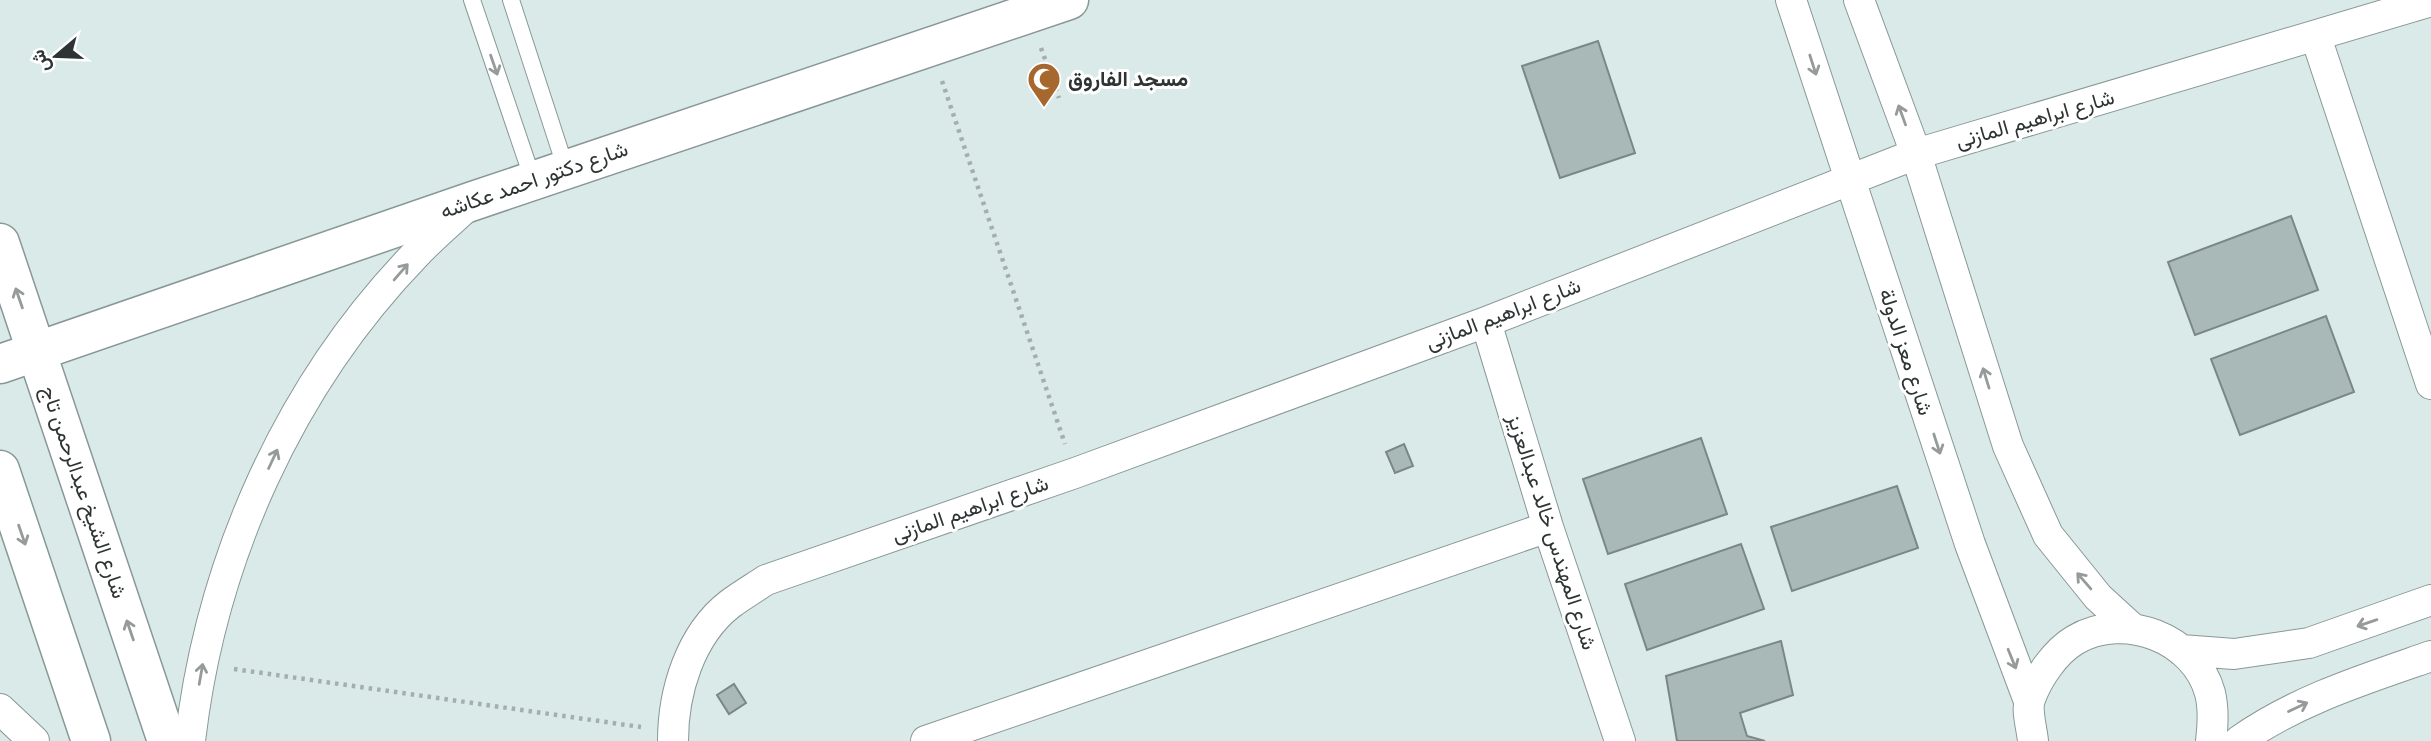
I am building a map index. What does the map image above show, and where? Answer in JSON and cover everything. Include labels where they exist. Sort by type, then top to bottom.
[{"type":"street","name":"شارع دكتور احمد عكاشه","points":[[0,364],[1069,0]]},
{"type":"street","name":"شارع معز الدولة","points":[[1791,0],[1970,544],[2029,701],[2033,741]]},
{"type":"street","points":[[1859,0],[1916,154],[2008,446],[2034,506],[2048,535],[2075,571],[2098,597],[2133,629]]},
{"type":"street","name":"شارع ابراهيم المازنى","points":[[673,736],[679,685],[698,642],[728,606],[766,580],[1075,473],[1486,322],[1916,154],[2431,1]]},
{"type":"street","points":[[2316,37],[2431,384]]},
{"type":"street","points":[[190,741],[202,664],[221,588],[247,514],[280,444],[319,376],[365,313],[416,254],[473,201]]},
{"type":"street","name":"شارع الشيخ عبدالرحمن تاج","points":[[0,243],[167,741]]},
{"type":"street","name":"شارع المهندس خالد عبدالعزيز","points":[[1486,322],[1548,527],[1620,741]]},
{"type":"street","points":[[0,470],[91,741]]},
{"type":"street","points":[[926,741],[1548,527]]},
{"type":"street","points":[[2181,650],[2234,654],[2309,643],[2431,600]]},
{"type":"street","points":[[2029,701],[2052,660],[2075,640],[2103,629],[2133,629],[2159,636],[2181,650],[2199,669],[2210,692],[2214,718],[2211,741]]},
{"type":"street","points":[[2239,741],[2264,723],[2327,694],[2431,656]]},
{"type":"street","points":[[0,709],[34,741]]},
{"type":"lane","points":[[472,0],[550,175]]},
{"type":"lane","points":[[511,0],[550,175]]},
{"type":"path","points":[[1029,14],[1059,98]]},
{"type":"path","points":[[931,47],[1075,473]]},
{"type":"path","points":[[202,664],[673,736]]},
{"type":"building","points":[[1598,41],[1635,153],[1560,178],[1522,66]]},
{"type":"building","points":[[2291,216],[2318,290],[2195,335],[2168,262]]},
{"type":"building","points":[[2326,316],[2354,392],[2240,435],[2211,359]]},
{"type":"building","points":[[1701,438],[1727,514],[1608,554],[1583,479]]},
{"type":"building","points":[[1404,444],[1413,466],[1395,473],[1386,452]]},
{"type":"building","points":[[1897,486],[1918,548],[1792,591],[1771,527]]},
{"type":"building","points":[[1741,544],[1764,609],[1647,650],[1625,584]]},
{"type":"building","points":[[1781,641],[1793,695],[1740,713],[1747,736],[1765,741],[1677,741],[1666,676]]},
{"type":"building","points":[[734,684],[746,703],[729,714],[717,695]]},
{"type":"place","name":"مسجد الفاروق","points":[[1044,109]]}]
